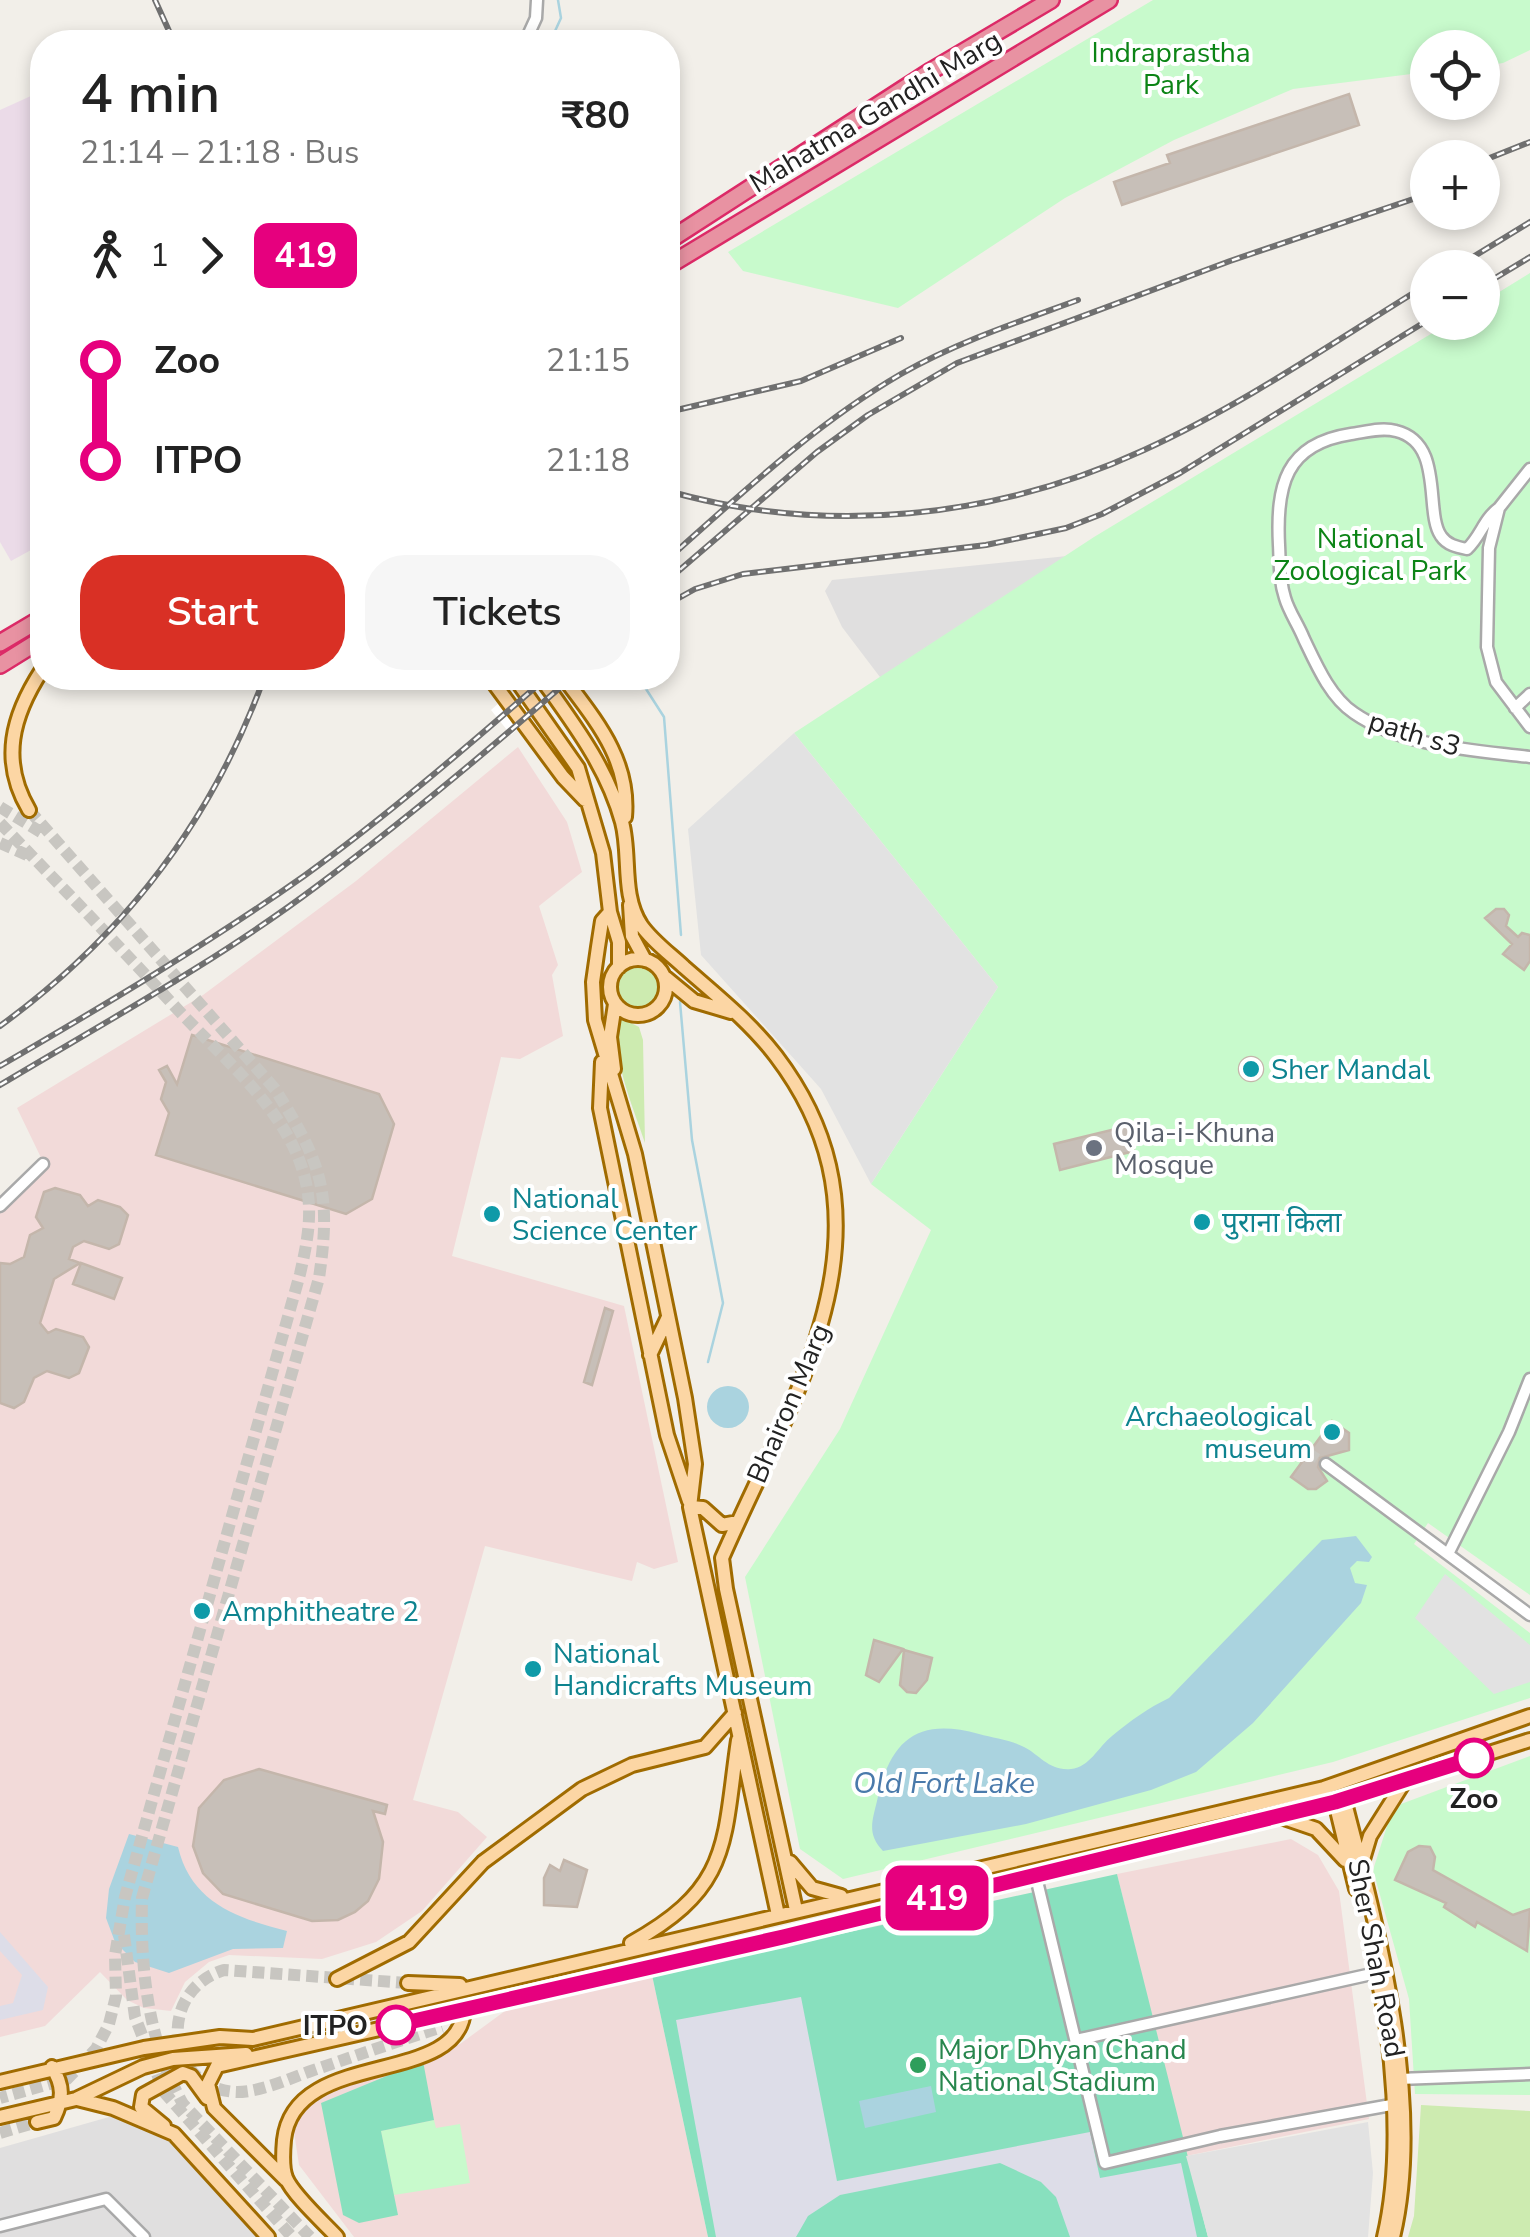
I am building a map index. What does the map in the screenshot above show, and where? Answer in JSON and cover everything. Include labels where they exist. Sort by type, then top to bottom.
[{"type":"highway","name":"Mahatma Gandhi Marg","points":[[680,233],[931,71],[1051,0]]},
{"type":"highway","name":"Mahatma Gandhi Marg","points":[[680,259],[1109,0]]},
{"type":"highway","points":[[0,644],[30,626]]},
{"type":"highway","points":[[0,665],[30,646]]},
{"type":"main road","points":[[0,633],[30,624]]},
{"type":"main road","points":[[29,810],[13,780],[9,745],[17,714],[31,690]]},
{"type":"main road","points":[[499,690],[563,778],[590,805]]},
{"type":"main road","points":[[523,690],[578,768],[603,853],[609,906],[619,942],[618,967],[610,982],[615,1004],[610,1037],[618,1102]]},
{"type":"main road","name":"Bhairon Marg","points":[[550,690],[589,745],[613,792],[624,827],[630,897],[646,930],[738,1014],[780,1061],[811,1115],[830,1175],[836,1239],[833,1282],[824,1324],[722,1558]]},
{"type":"main road","points":[[573,690],[604,730],[621,766],[626,797],[624,827]]},
{"type":"main road","points":[[738,1014],[694,1001],[645,960],[632,936],[630,897],[609,906],[602,921],[594,982],[602,1051],[600,1108],[666,1436],[690,1506],[704,1564],[778,1915]]},
{"type":"main road","points":[[618,967],[628,961],[645,960]]},
{"type":"main road","points":[[615,1004],[629,1014],[652,1012],[666,994],[663,975]]},
{"type":"main road","points":[[602,1051],[635,1154],[668,1316],[695,1464],[690,1506]]},
{"type":"main road","points":[[650,1354],[668,1316]]},
{"type":"main road","points":[[690,1506],[702,1508],[722,1525],[738,1522]]},
{"type":"main road","points":[[704,1564],[711,1550],[719,1552],[796,1910]]},
{"type":"main road","points":[[336,1979],[409,1942],[483,1862],[582,1788],[632,1765],[706,1747],[735,1713]]},
{"type":"main road","points":[[0,2082],[190,2040],[252,2039],[1324,1788],[1530,1716]]},
{"type":"main road","points":[[620,1950],[657,1928],[709,1879],[722,1854],[740,1732]]},
{"type":"main road","points":[[214,2108],[208,2090],[217,2066],[783,1937],[1340,1800],[1530,1740]]},
{"type":"main road","points":[[1357,1874],[1370,1836],[1406,1779]]},
{"type":"main road","name":"Sher Shah Road","points":[[1340,1800],[1388,2048],[1392,2202],[1384,2237]]},
{"type":"main road","points":[[1270,1816],[1316,1829],[1357,1874]]},
{"type":"main road","points":[[784,1851],[797,1874],[812,1888],[846,1897]]},
{"type":"main road","name":"Sher Shah Road","points":[[1357,1874],[1384,1964],[1399,2079],[1402,2204],[1393,2237]]},
{"type":"main road","points":[[408,1983],[480,1986]]},
{"type":"main road","points":[[442,2027],[464,2010]]},
{"type":"main road","points":[[286,2180],[286,2122],[297,2105],[317,2090],[445,2046],[464,2018],[464,2010]]},
{"type":"main road","points":[[0,2117],[76,2098],[174,2058],[269,2054]]},
{"type":"main road","points":[[38,2122],[54,2118],[61,2102],[61,2084],[52,2068]]},
{"type":"main road","points":[[268,2237],[174,2134],[143,2110],[142,2095],[186,2074],[337,2237]]},
{"type":"main road","points":[[76,2098],[113,2108],[174,2134]]},
{"type":"street","points":[[530,30],[537,0]]},
{"type":"street","name":"path s3","points":[[1499,508],[1483,522],[1477,540],[1467,549],[1456,547],[1443,540],[1437,530],[1430,469],[1410,436],[1395,430],[1335,437],[1303,453],[1285,476],[1278,502],[1278,568],[1291,616],[1330,686],[1351,711],[1371,724],[1436,744],[1530,757]]},
{"type":"street","points":[[1530,468],[1499,508],[1488,548],[1487,647],[1496,682],[1530,727]]},
{"type":"street","points":[[1515,708],[1530,694]]},
{"type":"street","points":[[0,1206],[43,1164]]},
{"type":"street","points":[[1448,1554],[1509,1432],[1530,1379]]},
{"type":"street","points":[[1326,1464],[1530,1615]]},
{"type":"street","points":[[1035,1874],[1104,2162],[1391,2105]]},
{"type":"street","points":[[1076,2040],[1376,1973]]},
{"type":"street","points":[[1399,2079],[1530,2074]]},
{"type":"street","points":[[0,2226],[106,2199],[144,2237]]},
{"type":"shaded area","points":[[30,96],[30,551],[11,561],[0,542],[0,110]]},
{"type":"shaded area","points":[[1077,555],[889,689],[842,627],[825,591],[832,580]]},
{"type":"shaded area","points":[[794,733],[998,987],[871,1184],[821,1089],[701,955],[688,829]]},
{"type":"shaded area","points":[[518,747],[567,822],[582,872],[539,906],[558,965],[552,975],[563,1036],[520,1059],[501,1057],[452,1256],[624,1306],[678,1562],[654,1569],[637,1562],[632,1581],[485,1546],[413,1800],[458,1812],[487,1837],[422,1911],[376,1942],[322,1959],[229,1955],[209,1962],[185,1982],[171,2011],[144,2008],[127,2000],[100,1972],[45,2026],[0,2037],[0,1211],[47,1170],[17,1108],[203,995],[356,881]]},
{"type":"shaded area","points":[[1445,1574],[1530,1645],[1530,1682],[1494,1694],[1415,1618]]},
{"type":"shaded area","points":[[1291,1839],[1318,1855],[1339,1891],[1369,2119],[1186,2156],[1117,1874]]},
{"type":"shaded area","points":[[0,1932],[48,1987],[43,2010],[0,2020],[0,2006],[13,2003],[22,1975],[0,1951]]},
{"type":"shaded area","points":[[652,1975],[708,2237],[354,2237],[299,2165],[294,2132],[313,2100],[460,2044],[505,2011]]},
{"type":"shaded area","points":[[801,1997],[837,2181],[1090,2132],[1100,2178],[1181,2163],[1197,2237],[1070,2237],[1056,2197],[1041,2182],[1000,2163],[840,2195],[808,2216],[796,2237],[716,2237],[676,2020]]},
{"type":"shaded area","points":[[116,2115],[169,2138],[257,2237],[0,2237],[0,2148]]},
{"type":"shaded area","points":[[1368,2122],[1373,2173],[1368,2237],[1208,2237],[1186,2156]]},
{"type":"green space","name":"Indraprastha Park","points":[[1153,0],[1530,0],[1530,50],[1500,63],[1500,30],[1410,30],[1410,74],[1293,89],[1174,140],[1065,198],[898,308],[743,271],[728,252]]},
{"type":"green space","name":"National Zoological Park","points":[[1530,273],[1530,1595],[1428,1523],[1414,1544],[1530,1633],[1530,1698],[1333,1762],[843,1879],[800,1849],[745,1577],[840,1429],[931,1230],[871,1184],[998,987],[794,733],[1094,537],[1421,340],[1500,340],[1500,292]]},
{"type":"green space","points":[[638,966],[653,972],[659,987],[653,1002],[638,1008],[623,1002],[617,987],[623,972]]},
{"type":"green space","points":[[619,1017],[639,1027],[643,1040],[645,1143],[620,1065]]},
{"type":"green space","points":[[1530,1756],[1530,2095],[1415,2094],[1409,1999],[1373,1870],[1388,1823],[1401,1804]]},
{"type":"green space","name":"Major Dhyan Chand National Stadium","points":[[1117,1874],[1208,2237],[708,2237],[652,1975]]},
{"type":"green space","points":[[423,2061],[434,2120],[381,2131],[398,2215],[359,2223],[343,2215],[321,2103]]},
{"type":"green space","points":[[1421,2105],[1530,2111],[1530,2237],[1408,2237],[1414,2216]]},
{"type":"green space","points":[[434,2120],[436,2128],[460,2124],[470,2183],[394,2195],[381,2131]]},
{"type":"water","points":[[728,1386],[743,1392],[749,1407],[743,1422],[728,1428],[713,1422],[707,1407],[713,1392]]},
{"type":"water","name":"Old Fort Lake","points":[[1356,1536],[1372,1557],[1369,1562],[1357,1561],[1350,1568],[1355,1583],[1367,1585],[1361,1603],[1253,1723],[1196,1772],[1151,1790],[1026,1824],[883,1851],[878,1845],[872,1822],[883,1780],[890,1762],[910,1738],[923,1732],[957,1729],[1019,1745],[1057,1768],[1078,1767],[1126,1725],[1169,1698],[1322,1540]]},
{"type":"water","points":[[129,1834],[178,1847],[193,1882],[205,1894],[234,1913],[287,1931],[283,1948],[233,1949],[169,1973],[135,1962],[115,1942],[106,1918],[109,1889]]},
{"type":"water","points":[[931,2086],[936,2112],[865,2128],[859,2101]]},
{"type":"pier","points":[[514,690],[562,690],[511,735],[491,710]]},
{"type":"building","points":[[1349,94],[1359,125],[1122,205],[1114,182],[1170,163],[1167,155]]},
{"type":"building","points":[[1496,909],[1504,909],[1509,915],[1506,926],[1518,937],[1522,933],[1530,935],[1530,961],[1524,970],[1503,954],[1512,944],[1485,918]]},
{"type":"building","points":[[192,1035],[379,1094],[394,1124],[372,1199],[346,1214],[156,1155],[169,1113],[161,1099],[166,1082],[159,1070],[167,1066],[177,1084]]},
{"type":"building","name":"Sher Mandal","points":[[1251,1057],[1263,1069],[1251,1081],[1239,1069]]},
{"type":"building","name":"Qila-i-Khuna Mosque","points":[[1128,1126],[1134,1151],[1060,1170],[1054,1144]]},
{"type":"building","points":[[55,1188],[80,1195],[88,1206],[98,1200],[120,1207],[128,1215],[119,1244],[109,1249],[84,1241],[73,1247],[69,1259],[80,1263],[54,1279],[40,1323],[48,1333],[56,1329],[83,1337],[89,1347],[79,1373],[69,1378],[47,1371],[34,1378],[24,1402],[14,1408],[0,1403],[0,1263],[10,1264],[24,1257],[30,1235],[43,1228],[36,1217],[44,1192]]},
{"type":"building","points":[[81,1263],[122,1278],[114,1299],[73,1284]]},
{"type":"building","points":[[605,1308],[613,1311],[592,1385],[584,1382]]},
{"type":"building","points":[[1332,1421],[1349,1433],[1349,1450],[1320,1458],[1318,1467],[1327,1481],[1316,1489],[1308,1489],[1291,1477]]},
{"type":"building","points":[[874,1640],[903,1649],[879,1682],[866,1675]]},
{"type":"building","points":[[904,1650],[932,1658],[927,1680],[916,1693],[907,1692],[900,1685]]},
{"type":"building","points":[[259,1769],[387,1805],[385,1814],[373,1811],[383,1842],[379,1879],[368,1901],[355,1912],[338,1920],[312,1921],[223,1894],[203,1873],[193,1846],[199,1808],[224,1780]]},
{"type":"building","points":[[1419,1846],[1430,1847],[1435,1857],[1433,1870],[1513,1915],[1530,1909],[1527,1951],[1477,1922],[1475,1927],[1444,1907],[1446,1903],[1395,1880],[1408,1852]]},
{"type":"building","points":[[564,1860],[587,1870],[577,1907],[544,1905],[544,1878],[550,1865],[560,1871]]},
{"type":"waterway","points":[[556,30],[561,18],[558,0]]},
{"type":"waterway","points":[[647,690],[664,717],[681,935]]},
{"type":"waterway","points":[[680,1002],[692,1140],[723,1303],[708,1362]]},
{"type":"tunnel","points":[[0,807],[44,834]]},
{"type":"tunnel","points":[[29,810],[275,1089],[303,1137],[319,1178],[324,1222],[319,1278],[142,1898],[149,2004],[171,2080],[183,2104],[310,2237]]},
{"type":"tunnel","points":[[0,823],[255,1090],[287,1134],[298,1158],[306,1183],[309,1218],[300,1274],[125,1897],[115,1955],[116,1996],[109,2024],[96,2049],[67,2079],[0,2098]]},
{"type":"tunnel","points":[[0,843],[27,855]]},
{"type":"tunnel","points":[[1309,1453],[1326,1464]]},
{"type":"tunnel","points":[[124,1935],[135,2017],[164,2092],[292,2237]]},
{"type":"tunnel","points":[[408,1983],[224,1970],[202,1981],[187,1998],[179,2017],[178,2038],[183,2058],[195,2075],[213,2087],[246,2091],[442,2027]]},
{"type":"tunnel","points":[[0,2133],[37,2122]]},
{"type":"railway","points":[[155,0],[169,30]]},
{"type":"railway","points":[[1500,154],[1530,142]]},
{"type":"railway","points":[[680,570],[817,452],[868,415],[957,363],[1230,261],[1410,200]]},
{"type":"railway","points":[[1484,250],[1530,222]]},
{"type":"railway","points":[[1500,275],[1530,257]]},
{"type":"railway","points":[[680,494],[788,513],[849,516],[970,505],[1029,492],[1087,473],[1181,432],[1288,372],[1410,295]]},
{"type":"railway","points":[[680,548],[780,460],[901,374],[988,333],[1078,300]]},
{"type":"railway","points":[[680,597],[743,574],[986,545],[1066,528],[1102,514],[1180,473],[1410,331]]},
{"type":"railway","points":[[680,409],[801,381],[901,338]]},
{"type":"railway","points":[[0,1026],[86,954],[159,872],[218,780],[259,690]]},
{"type":"railway","points":[[0,1066],[192,951],[304,876],[397,804],[532,690]]},
{"type":"railway","points":[[0,1085],[161,990],[279,913],[414,810],[557,690]]},
{"type":"bus line","name":"419","points":[[396,2025],[783,1937],[1335,1802],[1474,1758]]},
{"type":"place","name":"Sher Mandal","points":[[1251,1069]]},
{"type":"place","name":"Qila-i-Khuna Mosque","points":[[1094,1148]]},
{"type":"place","name":"National Science Center","points":[[492,1214]]},
{"type":"place","name":"पुराना किला","points":[[1202,1222]]},
{"type":"place","name":"Archaeological museum","points":[[1332,1432]]},
{"type":"place","name":"Amphitheatre 2","points":[[202,1611]]},
{"type":"place","name":"National Handicrafts Museum","points":[[533,1669]]},
{"type":"place","name":"Zoo","points":[[1474,1758]]},
{"type":"place","name":"ITPO","points":[[396,2025]]},
{"type":"place","name":"Major Dhyan Chand National Stadium","points":[[918,2065]]}]
